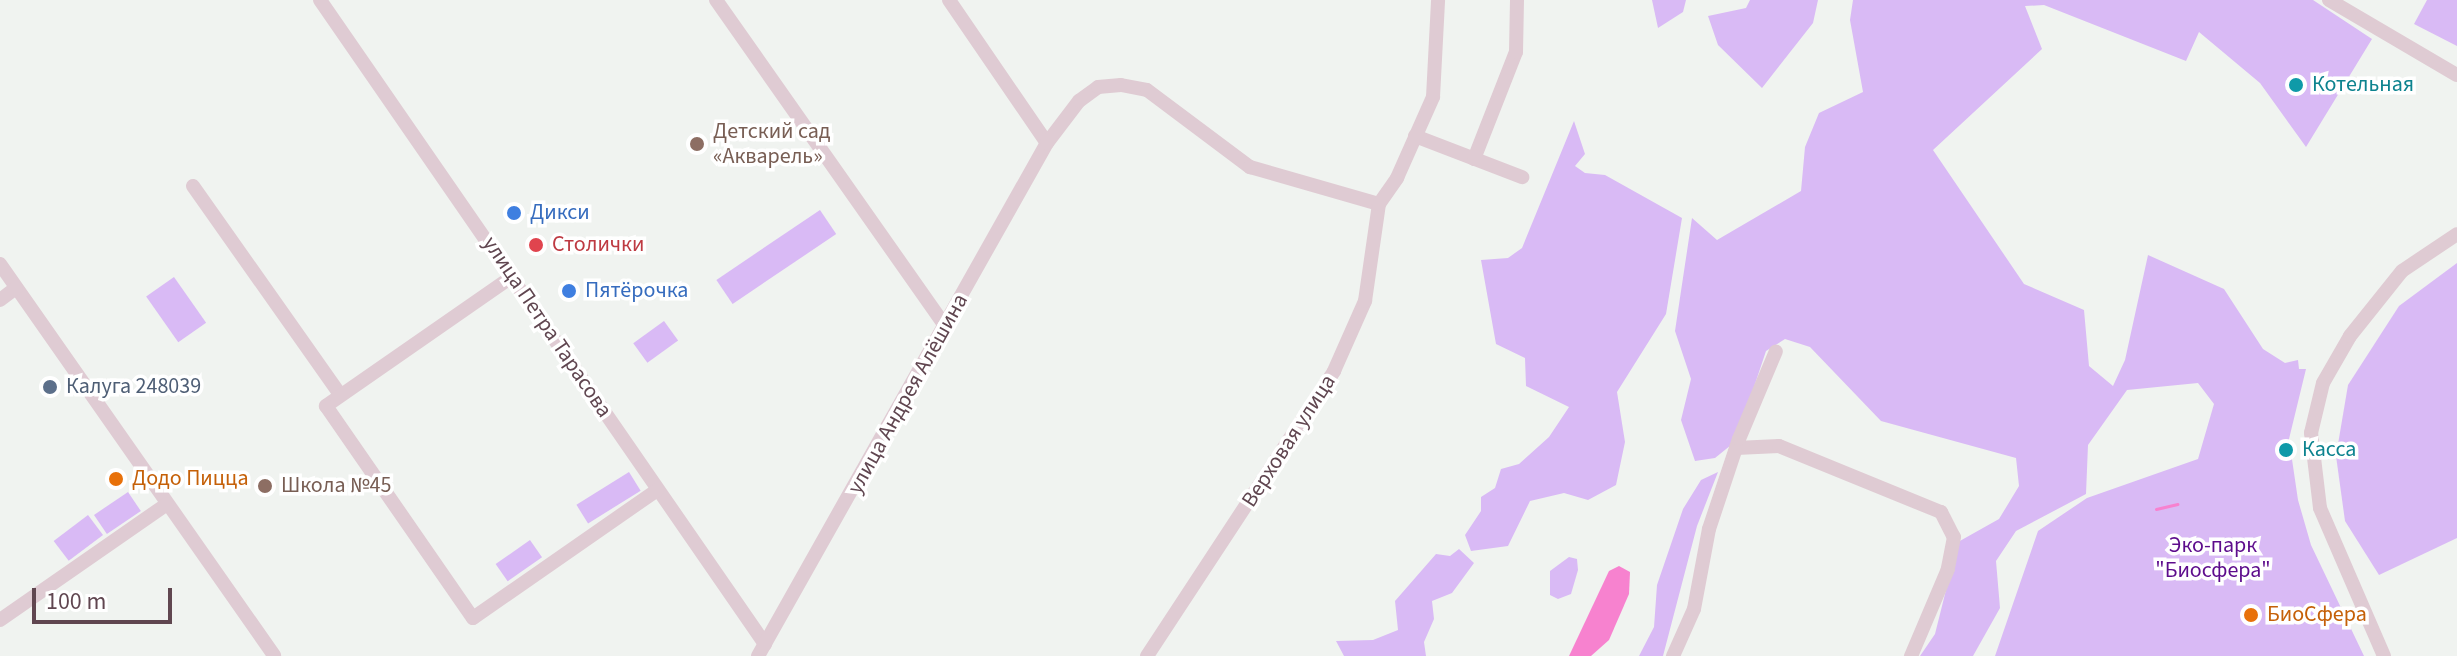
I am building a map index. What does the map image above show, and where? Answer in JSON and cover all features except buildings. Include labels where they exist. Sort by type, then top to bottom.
[{"type":"street","name":"улица Петра Тарасова","points":[[320,0],[513,276],[762,650]]},
{"type":"street","points":[[716,0],[946,327]]},
{"type":"street","points":[[949,0],[1047,143]]},
{"type":"street","name":"Верховая улица","points":[[1147,656],[1334,371],[1365,301],[1379,204],[1433,97],[1438,0]]},
{"type":"street","points":[[1474,159],[1516,52],[1517,0]]},
{"type":"street","points":[[2329,0],[2457,75]]},
{"type":"street","name":"улица Андрея Алёшина","points":[[762,650],[1047,143],[1079,101],[1098,87],[1121,85],[1147,90],[1250,167],[1379,204]]},
{"type":"street","points":[[1415,136],[1522,177]]},
{"type":"street","points":[[193,186],[339,393]]},
{"type":"street","points":[[2384,656],[2320,508],[2311,463],[2311,433],[2323,383],[2350,336],[2402,271],[2457,234]]},
{"type":"street","points":[[0,264],[274,656]]},
{"type":"street","points":[[513,276],[339,393],[326,406],[473,618],[657,490]]},
{"type":"street","points":[[0,300],[16,288]]},
{"type":"street","points":[[1673,656],[1694,609],[1709,529],[1736,448],[1776,351]]},
{"type":"street","points":[[1736,448],[1779,446],[1941,512],[1954,537],[1948,569],[1911,656]]},
{"type":"street","points":[[0,620],[167,504]]},
{"type":"green space","points":[[1652,0],[1686,0],[1683,12],[1658,28]]},
{"type":"green space","points":[[1750,0],[1818,0],[1813,23],[1762,88],[1718,45],[1708,16],[1746,8]]},
{"type":"green space","name":"Эко-парк \"Биосфера\"","points":[[1853,0],[2313,0],[2372,39],[2306,147],[2260,83],[2199,32],[2186,61],[2044,5],[2025,6],[2042,49],[1933,150],[2024,284],[2084,310],[2089,366],[2113,386],[2125,360],[2148,255],[2224,289],[2263,349],[2285,363],[2298,360],[2299,369],[2306,369],[2289,439],[2298,500],[2311,545],[2364,656],[1995,656],[2038,531],[2087,498],[2198,459],[2214,404],[2198,383],[2127,390],[2088,445],[2086,494],[2016,531],[1996,561],[2000,608],[1973,656],[1920,656],[1935,634],[1958,542],[1999,519],[2019,486],[2016,458],[1881,421],[1810,347],[1785,339],[1766,351],[1736,441],[1715,458],[1695,461],[1681,420],[1691,379],[1675,331],[1692,218],[1717,240],[1801,191],[1805,147],[1819,113],[1863,92],[1850,20]]},
{"type":"green space","points":[[2427,0],[2457,0],[2457,46],[2414,24]]},
{"type":"green space","points":[[1574,121],[1585,154],[1575,166],[1585,173],[1605,175],[1682,218],[1666,314],[1617,392],[1625,442],[1616,485],[1588,500],[1564,493],[1530,501],[1508,546],[1471,551],[1465,535],[1481,511],[1481,497],[1495,488],[1501,469],[1519,464],[1549,437],[1569,407],[1526,386],[1525,358],[1496,344],[1481,260],[1508,258],[1522,248]]},
{"type":"green space","points":[[820,210],[836,234],[733,304],[716,280]]},
{"type":"green space","points":[[2457,263],[2457,538],[2379,575],[2345,521],[2336,456],[2348,385],[2399,306]]},
{"type":"green space","points":[[174,277],[206,323],[178,342],[146,297]]},
{"type":"green space","points":[[664,321],[678,340],[647,363],[633,343]]},
{"type":"green space","points":[[629,472],[641,491],[588,524],[576,505]]},
{"type":"green space","points":[[1718,472],[1697,526],[1663,656],[1639,656],[1654,627],[1657,585],[1683,509],[1701,480]]},
{"type":"green space","points":[[128,492],[141,511],[107,534],[94,515]]},
{"type":"green space","points":[[88,515],[103,535],[69,561],[54,541]]},
{"type":"green space","points":[[530,540],[542,557],[508,581],[496,564]]},
{"type":"green space","points":[[1459,549],[1474,563],[1452,593],[1432,601],[1434,619],[1424,642],[1426,656],[1344,656],[1336,641],[1373,640],[1398,630],[1395,601],[1436,554],[1450,556]]},
{"type":"green space","points":[[1569,557],[1577,559],[1578,570],[1571,594],[1558,599],[1550,595],[1550,571]]},
{"type":"shaded area","points":[[1619,566],[1630,572],[1629,594],[1609,640],[1591,656],[1569,656],[1609,571]]},
{"type":"waterway","points":[[2156,509],[2177,504]]},
{"type":"place","name":"Котельная","points":[[2296,85]]},
{"type":"place","name":"Детский сад «Акварель»","points":[[697,144]]},
{"type":"place","name":"Дикси","points":[[514,213]]},
{"type":"place","name":"Столички","points":[[536,245]]},
{"type":"place","name":"Пятёрочка","points":[[569,291]]},
{"type":"place","name":"Калуга 248039","points":[[50,387]]},
{"type":"place","name":"Касса","points":[[2286,450]]},
{"type":"place","name":"Додо Пицца","points":[[116,479]]},
{"type":"place","name":"Школа №45","points":[[265,486]]},
{"type":"place","name":"БиоСфера","points":[[2251,615]]}]
